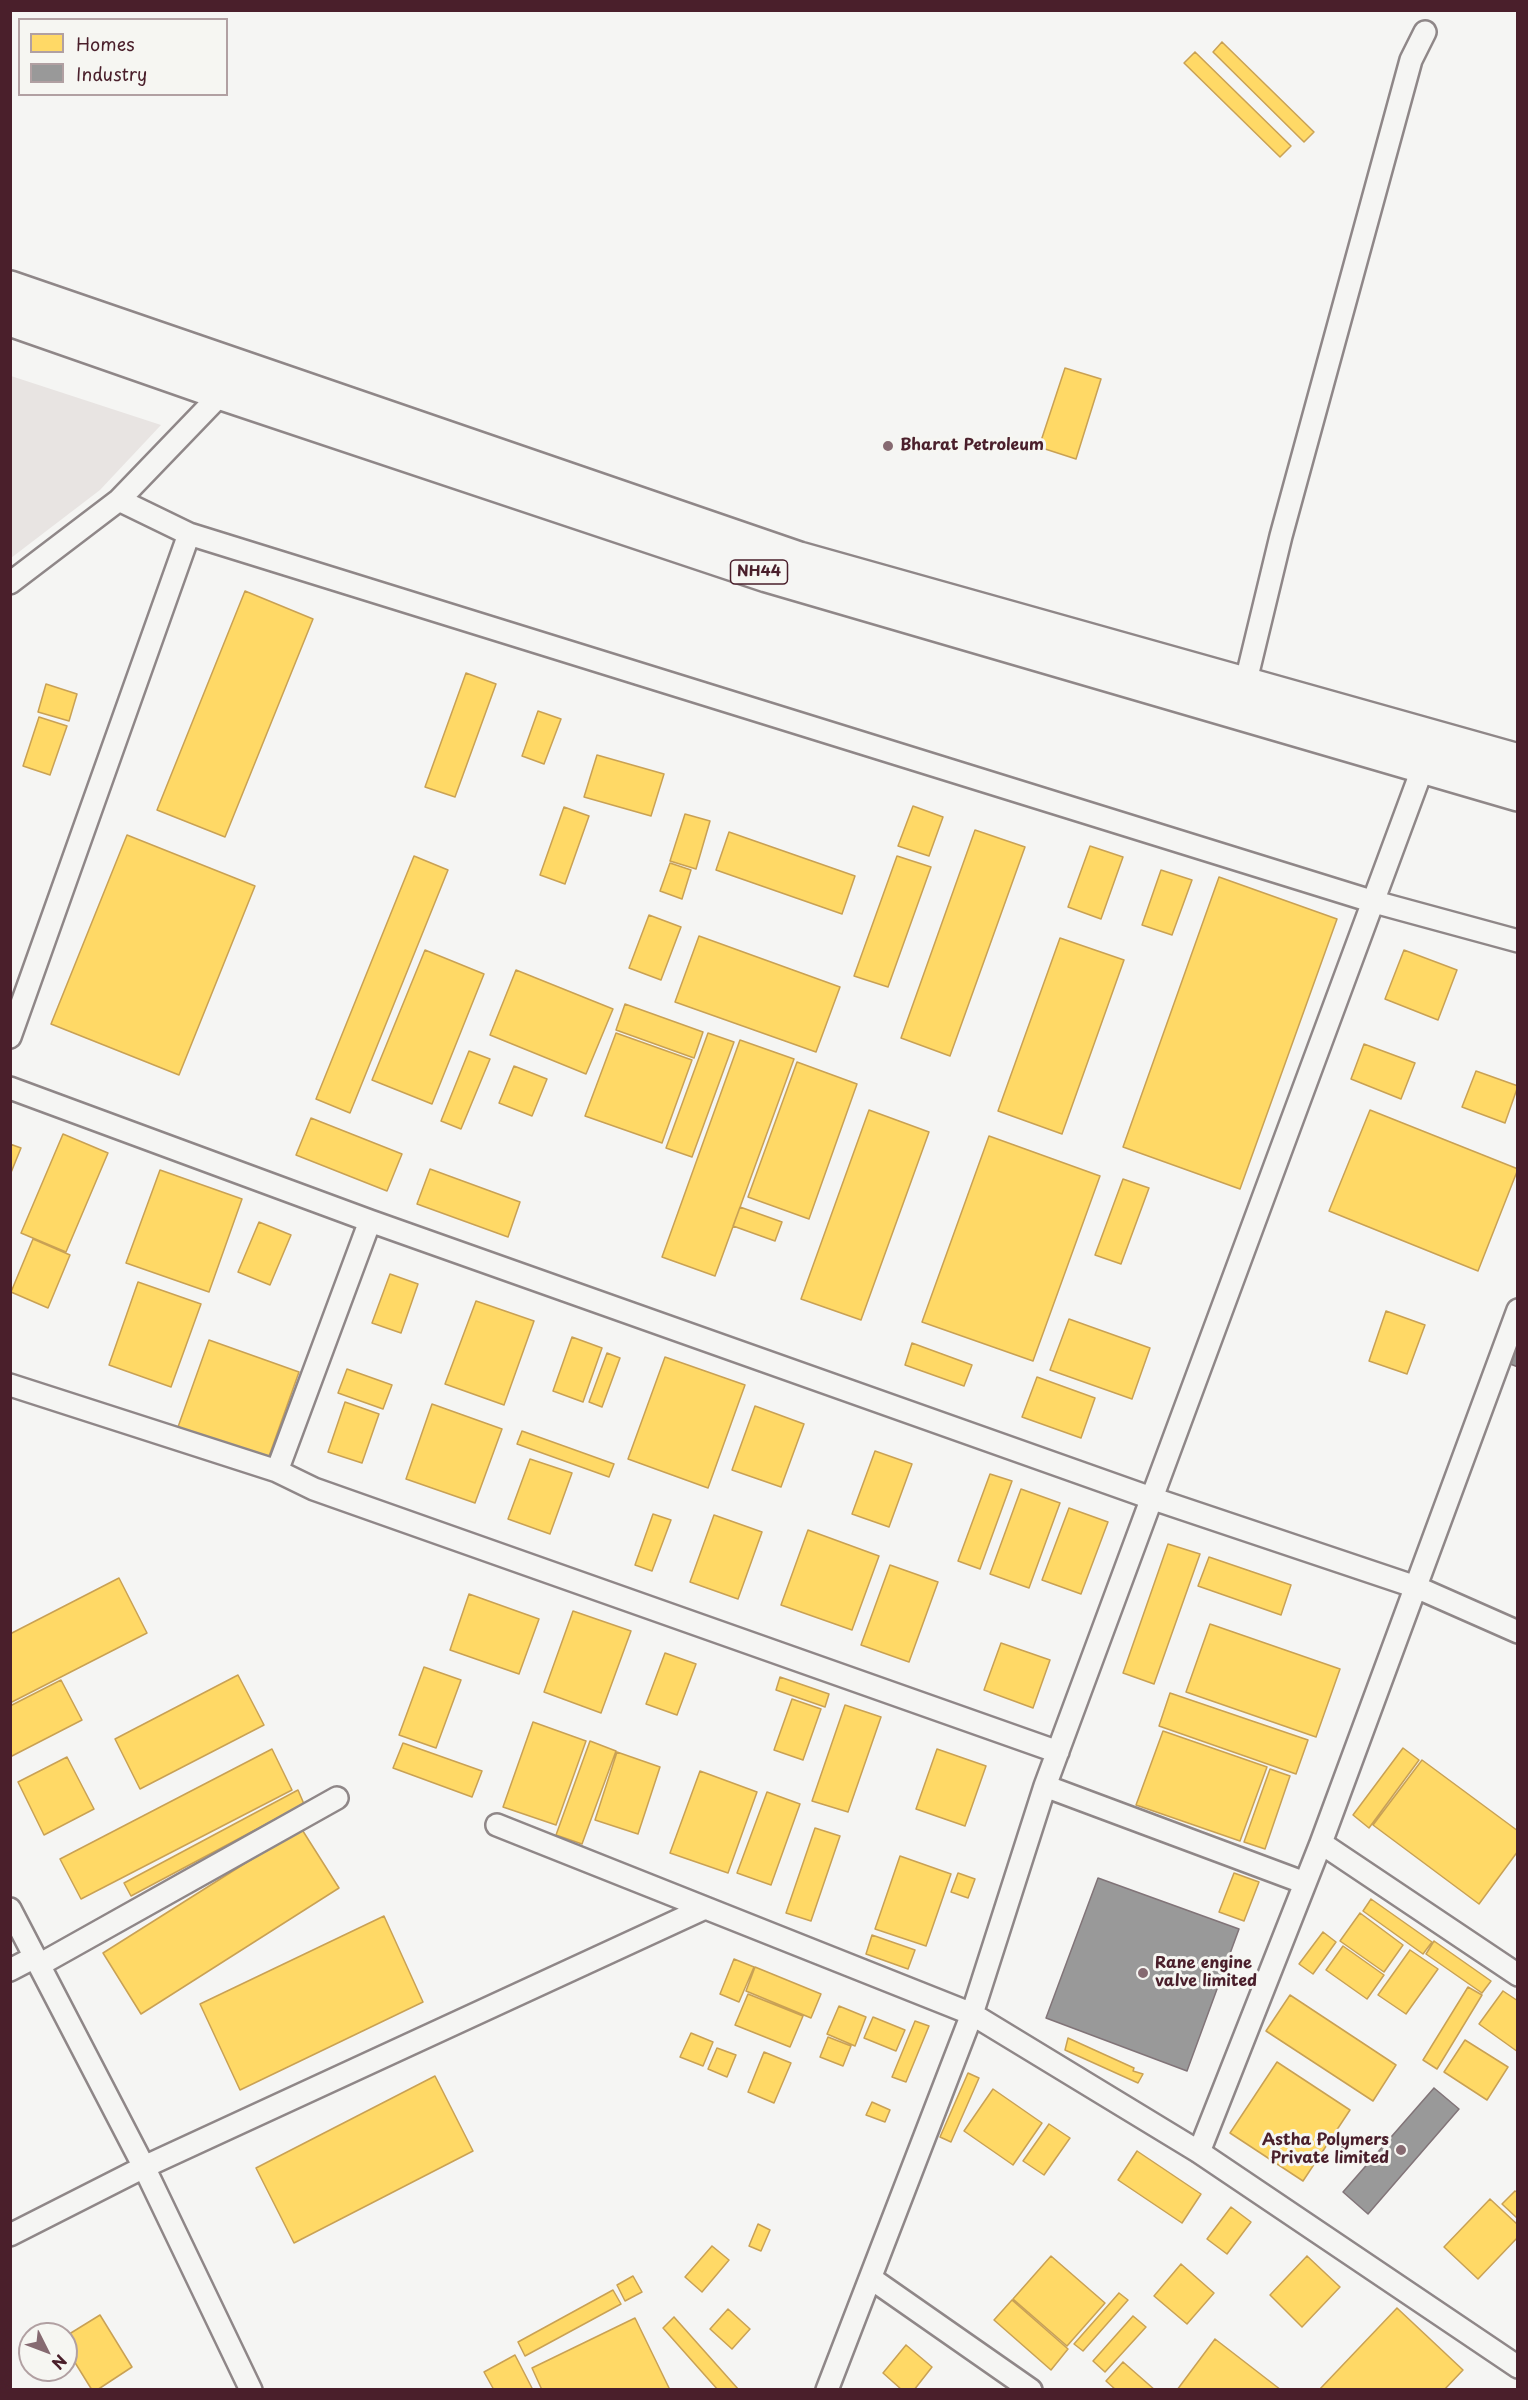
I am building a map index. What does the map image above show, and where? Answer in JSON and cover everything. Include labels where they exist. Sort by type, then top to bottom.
[{"type":"highway","name":"NH44","points":[[10,288],[799,559],[1518,762]]},
{"type":"highway","name":"NH44","points":[[10,319],[222,393],[767,575],[1518,794]]},
{"type":"street","points":[[1245,686],[1281,536],[1411,60],[1425,32]]},
{"type":"street","points":[[10,583],[119,500],[222,393]]},
{"type":"street","points":[[119,500],[189,534],[1371,901],[1518,940]]},
{"type":"street","points":[[10,1037],[189,534]]},
{"type":"street","points":[[827,2390],[872,2279],[972,2014],[1045,1786],[1371,901],[1423,767]]},
{"type":"street","points":[[10,1088],[370,1221],[1151,1498],[1416,1587],[1518,1632]]},
{"type":"street","points":[[277,1471],[370,1221]]},
{"type":"street","points":[[1198,2152],[1321,1843],[1518,1310]]},
{"type":"street","points":[[10,1385],[277,1471],[314,1489],[1058,1752]]},
{"type":"street","points":[[1045,1786],[1305,1883]]},
{"type":"street","points":[[10,1970],[37,1961],[337,1798]]},
{"type":"street","points":[[497,1825],[972,2014],[1198,2152],[1518,2367]]},
{"type":"street","points":[[1321,1843],[1518,1975]]},
{"type":"street","points":[[10,2235],[144,2167],[705,1908]]},
{"type":"street","points":[[10,1909],[144,2167],[251,2390]]},
{"type":"street","points":[[872,2279],[1031,2390]]},
{"type":"shaded area","points":[[11,376],[161,425],[100,490],[11,558]]},
{"type":"building: Homes","points":[[1222,42],[1314,132],[1304,142],[1213,52]]},
{"type":"building: Homes","points":[[1195,52],[1291,146],[1280,157],[1184,63]]},
{"type":"building: Homes","points":[[1065,368],[1101,379],[1076,459],[1039,447]]},
{"type":"building: Homes","points":[[245,591],[313,619],[225,837],[157,810]]},
{"type":"building: Homes","points":[[466,673],[496,684],[455,797],[425,787]]},
{"type":"building: Homes","points":[[46,684],[77,694],[69,721],[38,712]]},
{"type":"building: Homes","points":[[538,711],[561,719],[544,764],[522,756]]},
{"type":"building: Homes","points":[[39,717],[67,726],[50,775],[23,766]]},
{"type":"building: Homes","points":[[597,755],[664,774],[651,816],[584,797]]},
{"type":"building: Homes","points":[[913,806],[943,817],[929,856],[898,846]]},
{"type":"building: Homes","points":[[564,807],[589,816],[565,884],[540,875]]},
{"type":"building: Homes","points":[[685,814],[710,821],[696,869],[670,861]]},
{"type":"building: Homes","points":[[975,830],[1025,847],[950,1056],[901,1038]]},
{"type":"building: Homes","points":[[729,832],[855,876],[842,914],[716,870]]},
{"type":"building: Homes","points":[[127,835],[255,886],[179,1075],[51,1024]]},
{"type":"building: Homes","points":[[1090,846],[1123,857],[1101,919],[1068,907]]},
{"type":"building: Homes","points":[[414,856],[448,870],[350,1113],[316,1099]]},
{"type":"building: Homes","points":[[897,856],[931,867],[888,987],[854,976]]},
{"type":"building: Homes","points":[[670,863],[691,870],[682,899],[660,891]]},
{"type":"building: Homes","points":[[1161,870],[1192,880],[1172,935],[1142,925]]},
{"type":"building: Homes","points":[[1219,877],[1337,919],[1240,1189],[1123,1147]]},
{"type":"building: Homes","points":[[649,915],[681,927],[661,980],[629,968]]},
{"type":"building: Homes","points":[[699,936],[840,987],[816,1052],[675,1002]]},
{"type":"building: Homes","points":[[1060,938],[1124,960],[1062,1134],[998,1111]]},
{"type":"building: Homes","points":[[425,950],[484,974],[432,1104],[372,1080]]},
{"type":"building: Homes","points":[[1404,950],[1457,970],[1438,1020],[1385,999]]},
{"type":"building: Homes","points":[[516,970],[613,1009],[586,1074],[490,1035]]},
{"type":"building: Homes","points":[[625,1004],[703,1032],[694,1058],[616,1030]]},
{"type":"building: Homes","points":[[616,1033],[692,1060],[662,1143],[585,1116]]},
{"type":"building: Homes","points":[[708,1033],[734,1042],[692,1157],[666,1148]]},
{"type":"building: Homes","points":[[740,1040],[794,1059],[715,1276],[662,1257]]},
{"type":"building: Homes","points":[[1364,1044],[1415,1063],[1401,1099],[1351,1079]]},
{"type":"building: Homes","points":[[469,1051],[490,1059],[461,1129],[441,1121]]},
{"type":"building: Homes","points":[[797,1062],[857,1084],[809,1219],[748,1197]]},
{"type":"building: Homes","points":[[514,1066],[547,1079],[532,1116],[499,1103]]},
{"type":"building: Homes","points":[[1476,1071],[1518,1086],[1505,1123],[1462,1107]]},
{"type":"building: Homes","points":[[869,1110],[929,1132],[861,1320],[801,1299]]},
{"type":"building: Homes","points":[[1370,1110],[1518,1169],[1478,1271],[1329,1211]]},
{"type":"building: Homes","points":[[311,1118],[402,1154],[387,1191],[296,1155]]},
{"type":"building: Homes","points":[[63,1134],[108,1153],[66,1252],[21,1233]]},
{"type":"building: Homes","points":[[989,1136],[1100,1176],[1033,1361],[922,1322]]},
{"type":"building: Homes","points":[[10,1144],[21,1148],[10,1175]]},
{"type":"building: Homes","points":[[430,1169],[520,1202],[508,1237],[417,1204]]},
{"type":"building: Homes","points":[[160,1170],[242,1199],[209,1292],[126,1263]]},
{"type":"building: Homes","points":[[1123,1179],[1149,1188],[1121,1264],[1095,1255]]},
{"type":"building: Homes","points":[[740,1207],[782,1222],[775,1241],[733,1226]]},
{"type":"building: Homes","points":[[259,1222],[291,1235],[270,1285],[238,1272]]},
{"type":"building: Homes","points":[[33,1239],[70,1255],[48,1308],[11,1292]]},
{"type":"building: Homes","points":[[390,1274],[418,1284],[401,1333],[372,1323]]},
{"type":"building: Homes","points":[[138,1282],[201,1304],[171,1387],[109,1365]]},
{"type":"building: Homes","points":[[476,1301],[534,1321],[504,1405],[445,1384]]},
{"type":"building: Homes","points":[[1386,1311],[1425,1325],[1407,1374],[1369,1361]]},
{"type":"building: Homes","points":[[1069,1319],[1150,1348],[1132,1399],[1050,1370]]},
{"type":"building: Homes","points":[[572,1337],[602,1348],[583,1402],[553,1391]]},
{"type":"building: Homes","points":[[209,1340],[299,1372],[268,1459],[178,1427]]},
{"type":"building: Homes","points":[[912,1343],[972,1365],[964,1386],[905,1365]]},
{"type":"building: Homes","points":[[607,1353],[620,1358],[602,1407],[589,1402]]},
{"type":"building: Homes","points":[[665,1357],[745,1385],[708,1488],[628,1459]]},
{"type":"building: Homes","points":[[347,1369],[392,1385],[383,1409],[338,1393]]},
{"type":"building: Homes","points":[[1037,1377],[1095,1398],[1081,1438],[1022,1417]]},
{"type":"building: Homes","points":[[345,1402],[379,1414],[362,1463],[328,1452]]},
{"type":"building: Homes","points":[[432,1404],[502,1429],[475,1503],[406,1479]]},
{"type":"building: Homes","points":[[755,1406],[804,1424],[781,1487],[732,1470]]},
{"type":"building: Homes","points":[[522,1431],[614,1464],[609,1477],[517,1444]]},
{"type":"building: Homes","points":[[875,1451],[912,1464],[889,1527],[852,1514]]},
{"type":"building: Homes","points":[[530,1459],[572,1473],[550,1534],[508,1519]]},
{"type":"building: Homes","points":[[990,1474],[1012,1481],[980,1569],[958,1561]]},
{"type":"building: Homes","points":[[1021,1489],[1060,1503],[1029,1588],[990,1574]]},
{"type":"building: Homes","points":[[1069,1508],[1108,1522],[1081,1594],[1042,1580]]},
{"type":"building: Homes","points":[[653,1514],[671,1520],[652,1571],[635,1565]]},
{"type":"building: Homes","points":[[714,1515],[762,1532],[738,1599],[690,1582]]},
{"type":"building: Homes","points":[[808,1530],[879,1556],[852,1630],[781,1605]]},
{"type":"building: Homes","points":[[1168,1544],[1200,1554],[1154,1684],[1123,1673]]},
{"type":"building: Homes","points":[[1209,1557],[1291,1585],[1281,1615],[1198,1586]]},
{"type":"building: Homes","points":[[890,1565],[938,1582],[909,1662],[861,1645]]},
{"type":"building: Homes","points":[[119,1578],[147,1633],[10,1703],[10,1634]]},
{"type":"building: Homes","points":[[469,1594],[539,1619],[519,1674],[450,1650]]},
{"type":"building: Homes","points":[[573,1611],[631,1631],[601,1713],[544,1692]]},
{"type":"building: Homes","points":[[1210,1624],[1340,1669],[1316,1737],[1186,1692]]},
{"type":"building: Homes","points":[[1001,1643],[1050,1660],[1033,1708],[984,1690]]},
{"type":"building: Homes","points":[[665,1653],[696,1664],[677,1715],[646,1704]]},
{"type":"building: Homes","points":[[424,1667],[461,1680],[436,1748],[399,1735]]},
{"type":"building: Homes","points":[[238,1675],[264,1725],[140,1789],[115,1739]]},
{"type":"building: Homes","points":[[780,1677],[829,1694],[825,1707],[776,1690]]},
{"type":"building: Homes","points":[[61,1680],[82,1720],[10,1757],[10,1706]]},
{"type":"building: Homes","points":[[1170,1693],[1308,1740],[1296,1774],[1159,1726]]},
{"type":"building: Homes","points":[[792,1699],[821,1709],[803,1760],[774,1750]]},
{"type":"building: Homes","points":[[845,1705],[881,1717],[848,1812],[812,1801]]},
{"type":"building: Homes","points":[[533,1722],[586,1741],[556,1825],[503,1807]]},
{"type":"building: Homes","points":[[1163,1731],[1267,1767],[1240,1841],[1136,1805]]},
{"type":"building: Homes","points":[[590,1741],[616,1751],[582,1844],[556,1835]]},
{"type":"building: Homes","points":[[403,1743],[482,1771],[472,1797],[393,1768]]},
{"type":"building: Homes","points":[[1403,1748],[1419,1760],[1369,1828],[1353,1815]]},
{"type":"building: Homes","points":[[272,1749],[292,1790],[81,1899],[60,1859]]},
{"type":"building: Homes","points":[[937,1749],[986,1766],[965,1826],[916,1809]]},
{"type":"building: Homes","points":[[617,1752],[660,1767],[638,1834],[595,1820]]},
{"type":"building: Homes","points":[[67,1757],[94,1809],[44,1835],[18,1782]]},
{"type":"building: Homes","points":[[1422,1760],[1518,1831],[1518,1851],[1479,1904],[1373,1825]]},
{"type":"building: Homes","points":[[1270,1769],[1290,1776],[1265,1849],[1244,1842]]},
{"type":"building: Homes","points":[[700,1771],[757,1792],[728,1873],[670,1853]]},
{"type":"building: Homes","points":[[298,1790],[304,1804],[131,1896],[124,1883]]},
{"type":"building: Homes","points":[[767,1792],[800,1804],[771,1885],[737,1873]]},
{"type":"building: Homes","points":[[301,1828],[339,1888],[141,2014],[103,1953]]},
{"type":"building: Homes","points":[[815,1828],[840,1836],[811,1921],[786,1913]]},
{"type":"building: Homes","points":[[900,1856],[951,1874],[926,1946],[875,1929]]},
{"type":"building: Homes","points":[[958,1873],[975,1879],[968,1898],[951,1892]]},
{"type":"building: Homes","points":[[1234,1873],[1259,1882],[1244,1921],[1219,1912]]},
{"type":"building: Homes","points":[[1371,1899],[1432,1942],[1423,1954],[1363,1911]]},
{"type":"building: Homes","points":[[1360,1913],[1403,1945],[1384,1972],[1340,1941]]},
{"type":"building: Homes","points":[[384,1916],[423,2002],[240,2090],[200,2004]]},
{"type":"building: Homes","points":[[1323,1932],[1336,1942],[1313,1974],[1299,1964]]},
{"type":"building: Homes","points":[[872,1935],[915,1950],[908,1969],[866,1954]]},
{"type":"building: Homes","points":[[1434,1941],[1491,1981],[1482,1993],[1426,1954]]},
{"type":"building: Homes","points":[[1343,1946],[1384,1975],[1367,1999],[1326,1970]]},
{"type":"building: Homes","points":[[1410,1950],[1438,1969],[1406,2014],[1378,1995]]},
{"type":"building: Homes","points":[[734,1959],[754,1967],[739,2002],[720,1994]]},
{"type":"building: Homes","points":[[755,1967],[821,1994],[811,2018],[746,1991]]},
{"type":"building: Homes","points":[[1468,1987],[1482,1995],[1437,2069],[1423,2060]]},
{"type":"building: Homes","points":[[1503,1991],[1518,2001],[1518,2052],[1479,2024]]},
{"type":"building: Homes","points":[[748,1994],[803,2016],[790,2047],[735,2025]]},
{"type":"building: Homes","points":[[1290,1995],[1396,2065],[1373,2101],[1266,2031]]},
{"type":"building: Homes","points":[[839,2006],[866,2017],[855,2046],[827,2034]]},
{"type":"building: Homes","points":[[873,2017],[905,2030],[896,2051],[864,2038]]},
{"type":"building: Homes","points":[[915,2021],[929,2026],[906,2082],[892,2077]]},
{"type":"building: Homes","points":[[691,2033],[713,2042],[703,2066],[680,2057]]},
{"type":"building: Homes","points":[[828,2037],[851,2046],[843,2066],[820,2057]]},
{"type":"building: Homes","points":[[1068,2038],[1134,2068],[1133,2071],[1143,2074],[1138,2083],[1065,2050]]},
{"type":"building: Homes","points":[[1465,2040],[1508,2067],[1487,2100],[1444,2072]]},
{"type":"building: Homes","points":[[717,2048],[736,2055],[727,2077],[708,2069]]},
{"type":"building: Homes","points":[[764,2052],[791,2063],[774,2103],[748,2092]]},
{"type":"building: Homes","points":[[1277,2062],[1350,2110],[1303,2181],[1230,2133]]},
{"type":"building: Homes","points":[[968,2073],[979,2078],[951,2142],[940,2137]]},
{"type":"building: Homes","points":[[435,2076],[473,2151],[294,2243],[256,2168]]},
{"type":"building: Homes","points":[[993,2089],[1042,2123],[1013,2165],[964,2131]]},
{"type":"building: Homes","points":[[872,2102],[890,2110],[885,2122],[866,2115]]},
{"type":"building: Homes","points":[[1049,2124],[1070,2138],[1044,2175],[1023,2161]]},
{"type":"building: Homes","points":[[1137,2151],[1201,2194],[1182,2223],[1118,2180]]},
{"type":"building: Homes","points":[[1515,2191],[1518,2193],[1518,2219],[1502,2204]]},
{"type":"building: Homes","points":[[1490,2199],[1518,2225],[1518,2237],[1478,2279],[1444,2247]]},
{"type":"building: Homes","points":[[1231,2207],[1251,2222],[1227,2254],[1207,2239]]},
{"type":"building: Homes","points":[[758,2224],[770,2230],[761,2251],[749,2246]]},
{"type":"building: Homes","points":[[712,2246],[729,2260],[702,2292],[685,2277]]},
{"type":"building: Homes","points":[[1051,2256],[1105,2303],[1067,2346],[1013,2299]]},
{"type":"building: Homes","points":[[1307,2256],[1340,2287],[1302,2327],[1270,2295]]},
{"type":"building: Homes","points":[[1181,2264],[1214,2293],[1187,2324],[1154,2296]]},
{"type":"building: Homes","points":[[633,2276],[642,2292],[625,2301],[617,2285]]},
{"type":"building: Homes","points":[[613,2290],[621,2304],[525,2356],[518,2342]]},
{"type":"building: Homes","points":[[1119,2293],[1128,2300],[1083,2351],[1074,2344]]},
{"type":"building: Homes","points":[[1012,2300],[1068,2349],[1051,2370],[994,2320]]},
{"type":"building: Homes","points":[[1397,2308],[1463,2370],[1444,2390],[1319,2390]]},
{"type":"building: Homes","points":[[728,2309],[750,2329],[732,2349],[710,2329]]},
{"type":"building: Homes","points":[[100,2315],[132,2367],[97,2390],[92,2390],[78,2367],[78,2329]]},
{"type":"building: Homes","points":[[1133,2316],[1146,2327],[1105,2372],[1093,2361]]},
{"type":"building: Homes","points":[[674,2317],[739,2390],[718,2390],[663,2328]]},
{"type":"building: Homes","points":[[635,2318],[670,2390],[542,2390],[532,2368]]},
{"type":"building: Homes","points":[[1215,2339],[1281,2390],[1177,2390]]},
{"type":"building: Homes","points":[[906,2345],[932,2367],[914,2390],[902,2390],[883,2373]]},
{"type":"building: Homes","points":[[515,2355],[533,2390],[494,2390],[484,2372]]},
{"type":"building: Homes","points":[[1123,2362],[1155,2390],[1116,2390],[1106,2381]]},
{"type":"building: Industry","points":[[1518,1331],[1518,1367],[1505,1362]]},
{"type":"building: Industry","name":"Rane engine valve limited","points":[[1098,1878],[1239,1929],[1187,2071],[1046,2018]]},
{"type":"building: Industry","name":"Astha Polymers Private limited","points":[[1434,2088],[1459,2109],[1368,2214],[1343,2192]]},
{"type":"place","name":"Bharat Petroleum","points":[[888,446]]},
{"type":"place","name":"Rane engine valve limited","points":[[1143,1973]]},
{"type":"place","name":"Astha Polymers Private limited","points":[[1401,2150]]}]
